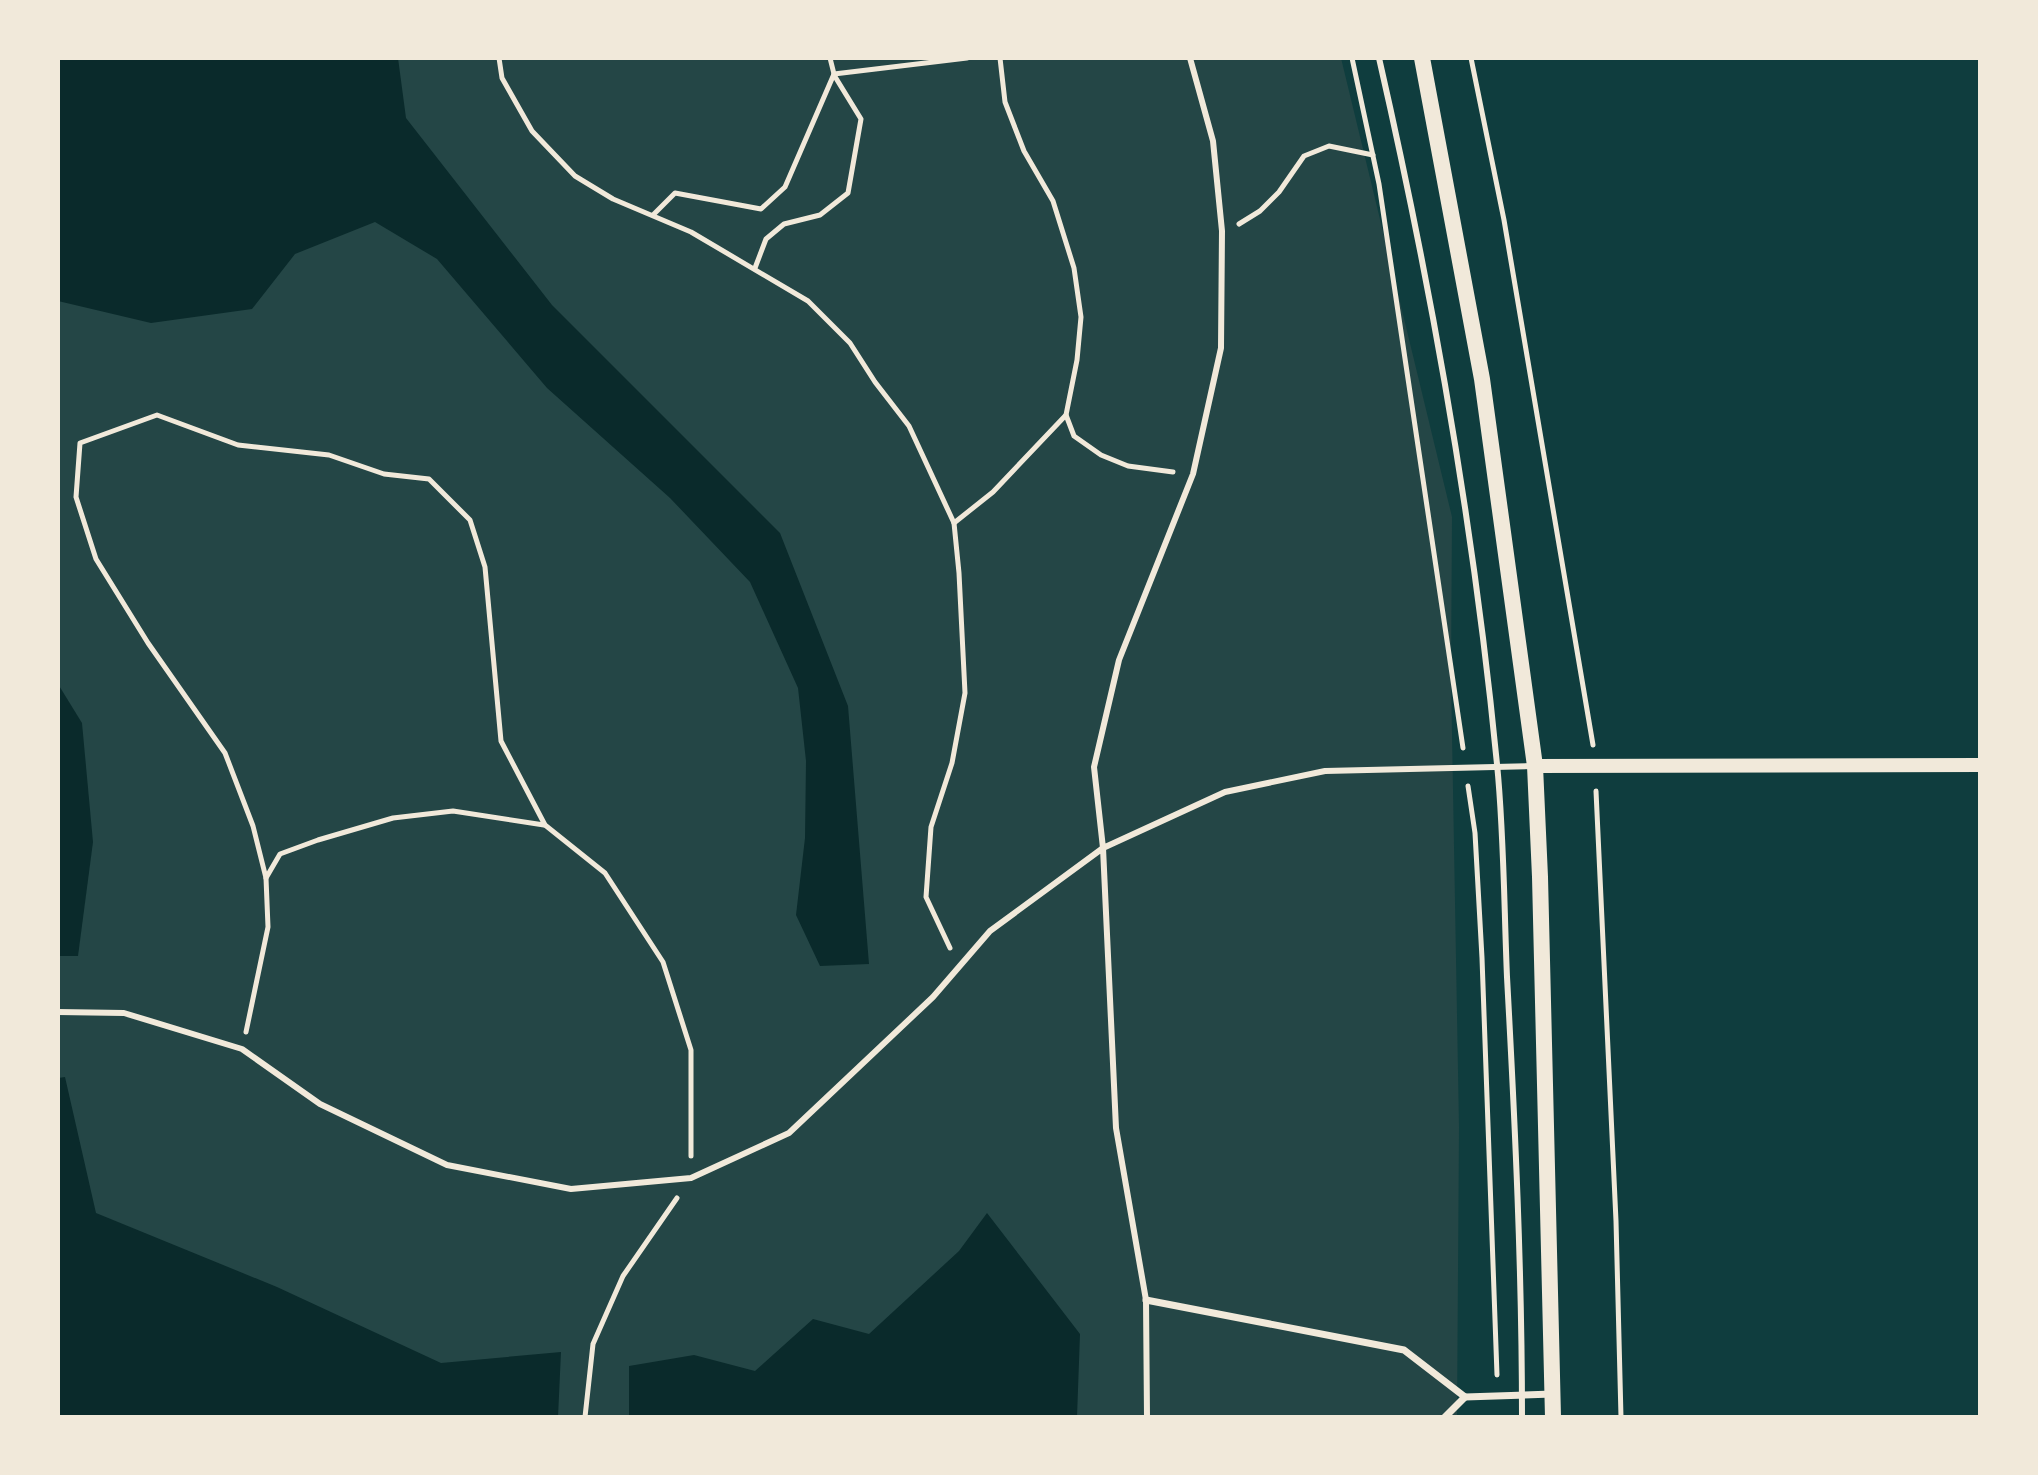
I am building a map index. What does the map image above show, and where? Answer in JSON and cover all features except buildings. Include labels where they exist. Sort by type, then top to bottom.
[{"type":"main road","points":[[1422,58],[1482,379],[1535,766],[1553,1417]]},
{"type":"street","points":[[1535,766],[1980,765]]},
{"type":"street","points":[[1146,1300],[1404,1350],[1465,1397],[1552,1394]]},
{"type":"street","points":[[1445,1417],[1465,1397]]},
{"type":"lane","points":[[1147,1417],[1146,1300],[1116,1128],[1103,848],[1094,767],[1119,660],[1193,474],[1221,348],[1222,231],[1213,141],[1190,58]]},
{"type":"lane","points":[[1379,58],[1400,149],[1450,419],[1479,611],[1497,767],[1513,1102],[1522,1417]]},
{"type":"lane","points":[[58,1012],[124,1013],[242,1049],[320,1104],[447,1165],[571,1189],[691,1178],[789,1133],[933,997],[990,931],[1103,848],[1225,792],[1325,771],[1535,766]]},
{"type":"path","points":[[499,58],[502,78],[532,131],[575,176],[613,199],[691,232],[808,301],[850,343],[909,426],[954,523],[959,573],[965,693],[952,763],[931,827],[926,897],[959,967]]},
{"type":"path","points":[[755,268],[766,239],[784,224],[820,215],[848,193],[861,119],[834,74],[830,58]]},
{"type":"path","points":[[834,74],[967,58]]},
{"type":"path","points":[[954,523],[993,492],[1066,415],[1077,360],[1081,317],[1074,268],[1053,201],[1024,151],[1005,102],[1000,58]]},
{"type":"path","points":[[1352,58],[1373,155],[1407,366],[1475,833],[1497,1396]]},
{"type":"path","points":[[1471,58],[1504,220],[1596,766],[1616,1221],[1621,1417]]},
{"type":"path","points":[[653,216],[675,193],[761,209],[785,187],[834,74]]},
{"type":"path","points":[[1222,231],[1260,211],[1279,192],[1304,156],[1329,146],[1373,155]]},
{"type":"path","points":[[242,1049],[258,986],[268,927],[266,878],[253,826],[225,753],[148,643],[96,559],[76,497],[80,443],[157,415],[238,445],[329,455],[384,474],[429,479],[470,520],[485,567],[501,741],[545,825],[605,873],[663,962],[691,1050],[691,1178],[623,1276],[593,1344],[585,1417]]},
{"type":"path","points":[[1066,415],[1074,436],[1101,455],[1128,466],[1193,474]]},
{"type":"path","points":[[266,878],[280,854],[393,818],[453,811],[545,825]]},
{"type":"shaded area","points":[[58,58],[1341,58],[1452,517],[1451,677],[1459,1127],[1457,1417],[58,1417]]},
{"type":"shaded area","points":[[58,58],[398,58],[406,118],[552,305],[780,533],[848,706],[869,964],[820,966],[796,915],[805,838],[806,761],[798,688],[750,582],[670,498],[547,388],[437,259],[375,222],[295,254],[252,309],[151,323],[58,301]]},
{"type":"shaded area","points":[[58,684],[82,723],[93,842],[78,956],[58,956]]},
{"type":"shaded area","points":[[65,1077],[96,1213],[277,1287],[441,1363],[561,1352],[558,1417],[58,1417],[58,1078]]},
{"type":"shaded area","points":[[987,1213],[1080,1334],[1077,1417],[629,1417],[629,1366],[694,1355],[755,1371],[813,1319],[869,1334],[959,1251]]}]
